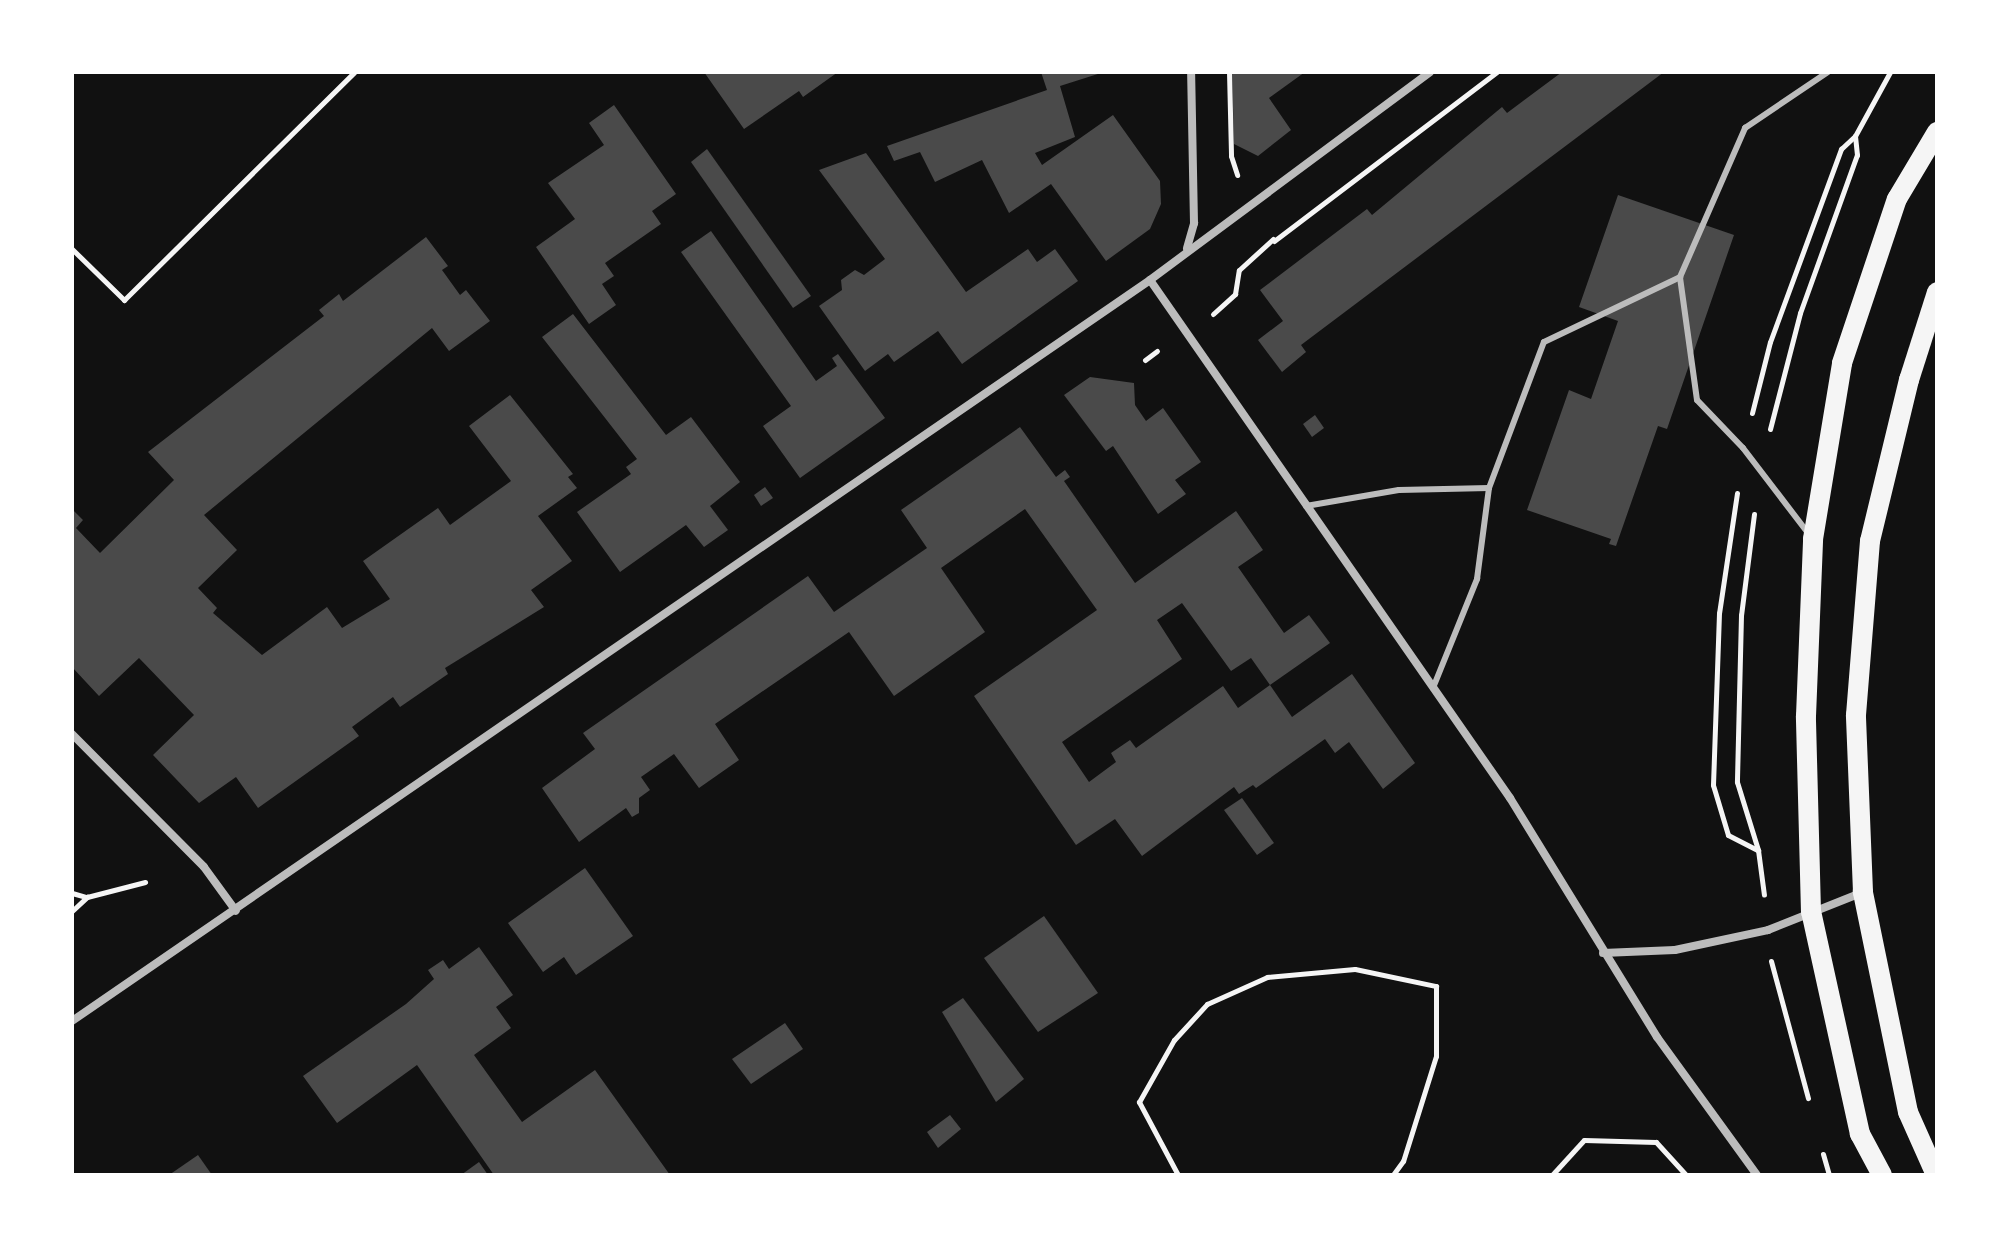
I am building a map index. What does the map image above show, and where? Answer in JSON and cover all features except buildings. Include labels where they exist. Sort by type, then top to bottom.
[{"type":"main road","points":[[1882,1175],[1860,1134],[1811,912],[1806,716],[1813,539],[1842,363],[1897,199],[1937,132]]},
{"type":"main road","points":[[1936,1175],[1908,1112],[1863,892],[1856,715],[1870,541],[1909,380],[1937,292]]},
{"type":"street","points":[[1187,248],[1194,223],[1191,72]]},
{"type":"street","points":[[72,1021],[1150,280],[1187,248],[1430,72]]},
{"type":"street","points":[[1150,280],[1510,798],[1603,953],[1757,1175]]},
{"type":"street","points":[[72,734],[204,867],[236,911]]},
{"type":"street","points":[[1603,953],[1675,950],[1768,930],[1863,892]]},
{"type":"lane","points":[[1813,539],[1743,448],[1697,400],[1680,277],[1745,128],[1828,72]]},
{"type":"lane","points":[[1433,688],[1477,579],[1489,488],[1544,342],[1680,277]]},
{"type":"lane","points":[[1305,507],[1399,490],[1489,488]]},
{"type":"path","points":[[72,249],[124,300],[354,72]]},
{"type":"path","points":[[1229,72],[1231,156],[1237,176]]},
{"type":"path","points":[[1206,318],[1226,306],[1235,294],[1239,270],[1497,72]]},
{"type":"path","points":[[1855,136],[1890,72]]},
{"type":"path","points":[[1268,226],[1274,241]]},
{"type":"path","points":[[1145,360],[1157,351]]},
{"type":"path","points":[[1758,850],[1762,877]]},
{"type":"path","points":[[72,911],[87,897],[145,882]]},
{"type":"path","points":[[72,893],[87,897]]},
{"type":"path","points":[[1772,964],[1811,1108]]},
{"type":"path","points":[[1178,1175],[1139,1102],[1174,1040],[1207,1004],[1267,977],[1355,969],[1436,986],[1436,1056],[1403,1161],[1393,1175]]},
{"type":"path","points":[[1552,1175],[1584,1140],[1656,1142],[1686,1175]]},
{"type":"path","points":[[1823,1151],[1829,1175]]}]
